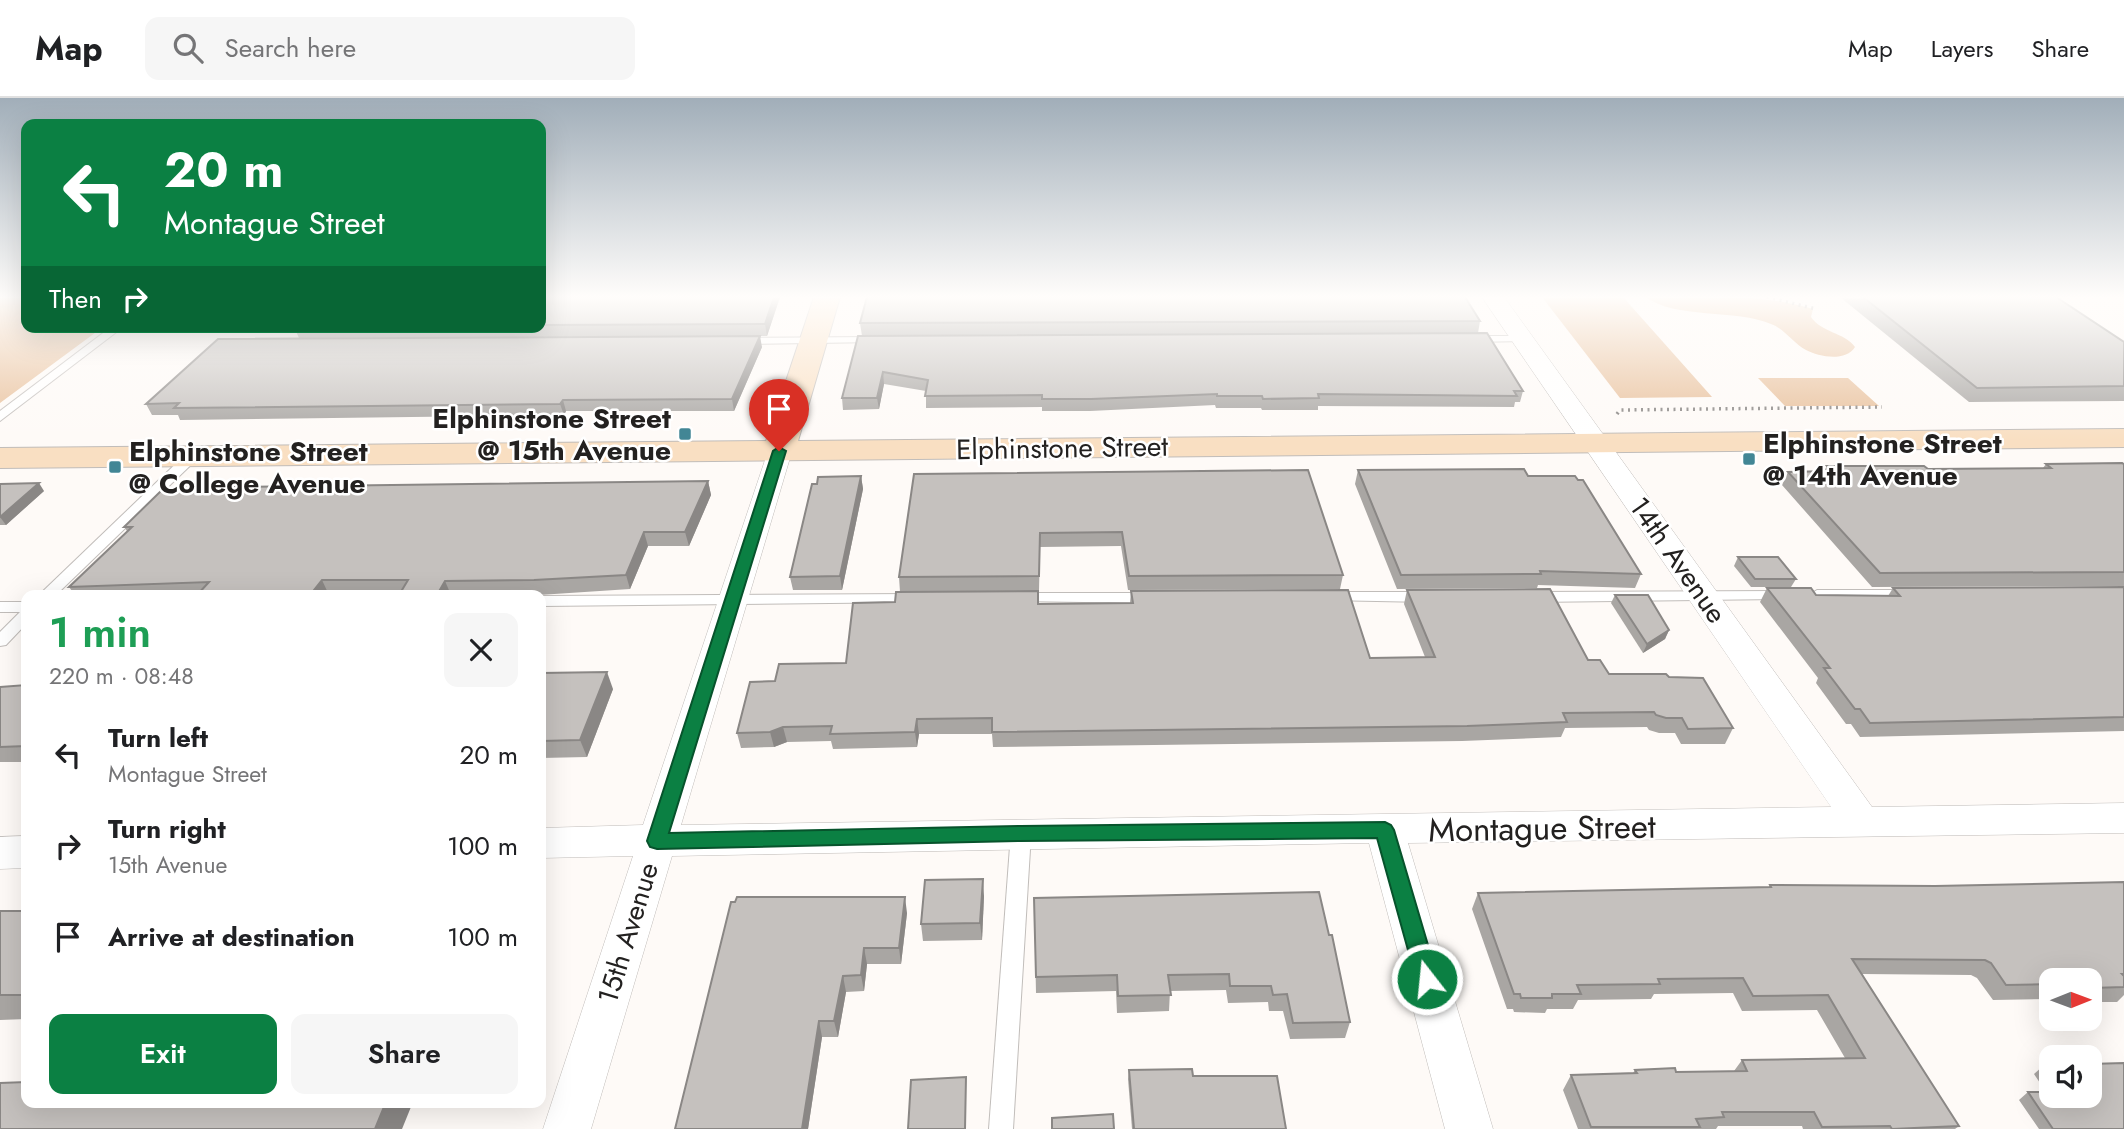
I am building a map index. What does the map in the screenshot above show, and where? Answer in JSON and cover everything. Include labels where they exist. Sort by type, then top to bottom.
[{"type":"street","name":"15th Avenue","points":[[567,1129],[812,345]]},
{"type":"street","name":"14th Avenue","points":[[1526,345],[1863,823]]},
{"type":"street","name":"Elphinstone Street","points":[[0,458],[2124,438]]},
{"type":"street","name":"Montague Street","points":[[546,843],[1021,833],[2124,818]]},
{"type":"street","points":[[1385,830],[1469,1129]]},
{"type":"street","points":[[0,853],[21,852]]},
{"type":"lane","points":[[0,417],[94,345]]},
{"type":"lane","points":[[52,590],[192,456]]},
{"type":"lane","points":[[1523,597],[1921,594]]},
{"type":"lane","points":[[1315,597],[1440,597]]},
{"type":"lane","points":[[996,598],[1163,598]]},
{"type":"lane","points":[[546,601],[927,599]]},
{"type":"lane","points":[[0,607],[21,607]]},
{"type":"lane","points":[[0,641],[21,620]]},
{"type":"lane","points":[[1001,1129],[1021,833]]},
{"type":"shaded area","points":[[0,345],[78,345],[0,403]]},
{"type":"shaded area","points":[[1579,345],[1666,345],[1712,397],[1620,398]]},
{"type":"shaded area","points":[[1799,345],[1855,347],[1845,355],[1832,357],[1818,355]]},
{"type":"shaded area","points":[[1758,378],[1848,378],[1879,406],[1785,406]]},
{"type":"building","points":[[211,345],[756,345],[732,399],[563,400],[560,404],[174,408],[179,403],[146,404]]},
{"type":"building","points":[[856,345],[1495,345],[1523,391],[1514,391],[1517,396],[1318,394],[1319,398],[1263,399],[1262,396],[1217,394],[1091,399],[1042,399],[1042,395],[925,396],[928,380],[883,372],[877,398],[842,398]]},
{"type":"building","points":[[1923,345],[2124,345],[2124,386],[1977,388]]},
{"type":"building","points":[[2122,463],[2124,572],[1880,573],[1788,472],[1831,471],[1827,466],[2051,468],[2046,464]]},
{"type":"building","points":[[1524,469],[1528,476],[1575,476],[1578,480],[1583,480],[1641,574],[1540,571],[1541,574],[1401,575],[1358,470]]},
{"type":"building","points":[[1308,470],[1343,575],[1129,576],[1122,532],[1040,533],[1039,576],[899,577],[914,474]]},
{"type":"building","points":[[861,476],[840,576],[790,577],[812,484],[817,484],[818,477]]},
{"type":"building","points":[[708,481],[685,532],[644,532],[626,575],[445,581],[440,590],[402,590],[408,580],[322,580],[314,590],[202,590],[209,582],[69,587],[132,527],[124,527],[164,488]]},
{"type":"building","points":[[39,483],[0,517],[0,484]]},
{"type":"building","points":[[1738,557],[1778,557],[1796,579],[1755,579]]},
{"type":"building","points":[[2124,587],[2124,717],[1870,723],[1860,709],[1855,709],[1824,668],[1830,668],[1767,588],[1811,588],[1816,595],[1900,596],[1893,588]]},
{"type":"building","points":[[1550,589],[1588,660],[1600,660],[1609,674],[1666,674],[1669,677],[1703,678],[1733,728],[1688,729],[1682,718],[1666,718],[1654,712],[1563,713],[1567,722],[1467,726],[992,732],[992,718],[917,719],[915,732],[830,734],[832,726],[783,727],[770,732],[737,733],[750,682],[775,681],[779,664],[846,663],[853,603],[895,602],[896,592],[1038,591],[1038,604],[1133,603],[1131,591],[1348,590],[1370,658],[1435,657],[1407,590]]},
{"type":"building","points":[[1615,595],[1648,595],[1669,630],[1647,644]]},
{"type":"building","points":[[607,672],[580,740],[546,741],[546,673]]},
{"type":"building","points":[[21,685],[21,746],[0,747],[0,687]]},
{"type":"building","points":[[983,879],[980,923],[921,924],[925,880]]},
{"type":"building","points":[[2124,882],[2124,987],[2102,988],[2102,968],[2039,968],[2039,984],[2006,985],[1991,963],[1985,960],[1852,959],[1959,1126],[1892,1129],[1890,1126],[1822,1127],[1814,1112],[1722,1112],[1724,1117],[1696,1119],[1700,1127],[1591,1127],[1571,1075],[1637,1073],[1635,1070],[1675,1068],[1676,1072],[1747,1071],[1742,1060],[1865,1058],[1828,995],[1753,996],[1743,978],[1658,979],[1660,984],[1577,985],[1581,994],[1521,998],[1520,994],[1514,994],[1478,893],[1771,887],[1770,885],[1935,886]]},
{"type":"building","points":[[1319,892],[1329,935],[1332,935],[1350,1022],[1293,1023],[1287,994],[1273,995],[1271,986],[1230,986],[1229,974],[1168,975],[1171,995],[1118,996],[1117,975],[1036,977],[1034,898]]},
{"type":"building","points":[[737,897],[905,897],[899,948],[864,948],[861,975],[843,976],[834,1021],[819,1021],[802,1129],[675,1129],[731,902],[735,902]]},
{"type":"building","points":[[0,911],[21,911],[21,995],[0,995]]},
{"type":"building","points":[[2124,1063],[2124,1129],[2053,1129],[2028,1092],[2039,1092],[2039,1108],[2102,1108],[2102,1064]]},
{"type":"building","points":[[1192,1069],[1193,1076],[1277,1076],[1286,1129],[1134,1129],[1129,1070]]},
{"type":"building","points":[[966,1077],[965,1129],[908,1129],[911,1080]]},
{"type":"building","points":[[21,1082],[21,1108],[384,1108],[375,1129],[0,1129],[0,1083]]},
{"type":"building","points":[[1113,1114],[1114,1129],[1052,1129],[1052,1118]]},
{"type":"place","name":"Elphinstone Street @ 15th Avenue","points":[[685,434]]},
{"type":"place","name":"Elphinstone Street @ 14th Avenue","points":[[1749,459]]},
{"type":"place","name":"Elphinstone Street @ College Avenue","points":[[115,467]]},
{"type":"route","points":[[779,451],[657,841],[1021,833],[1385,830],[1427,979]]}]
